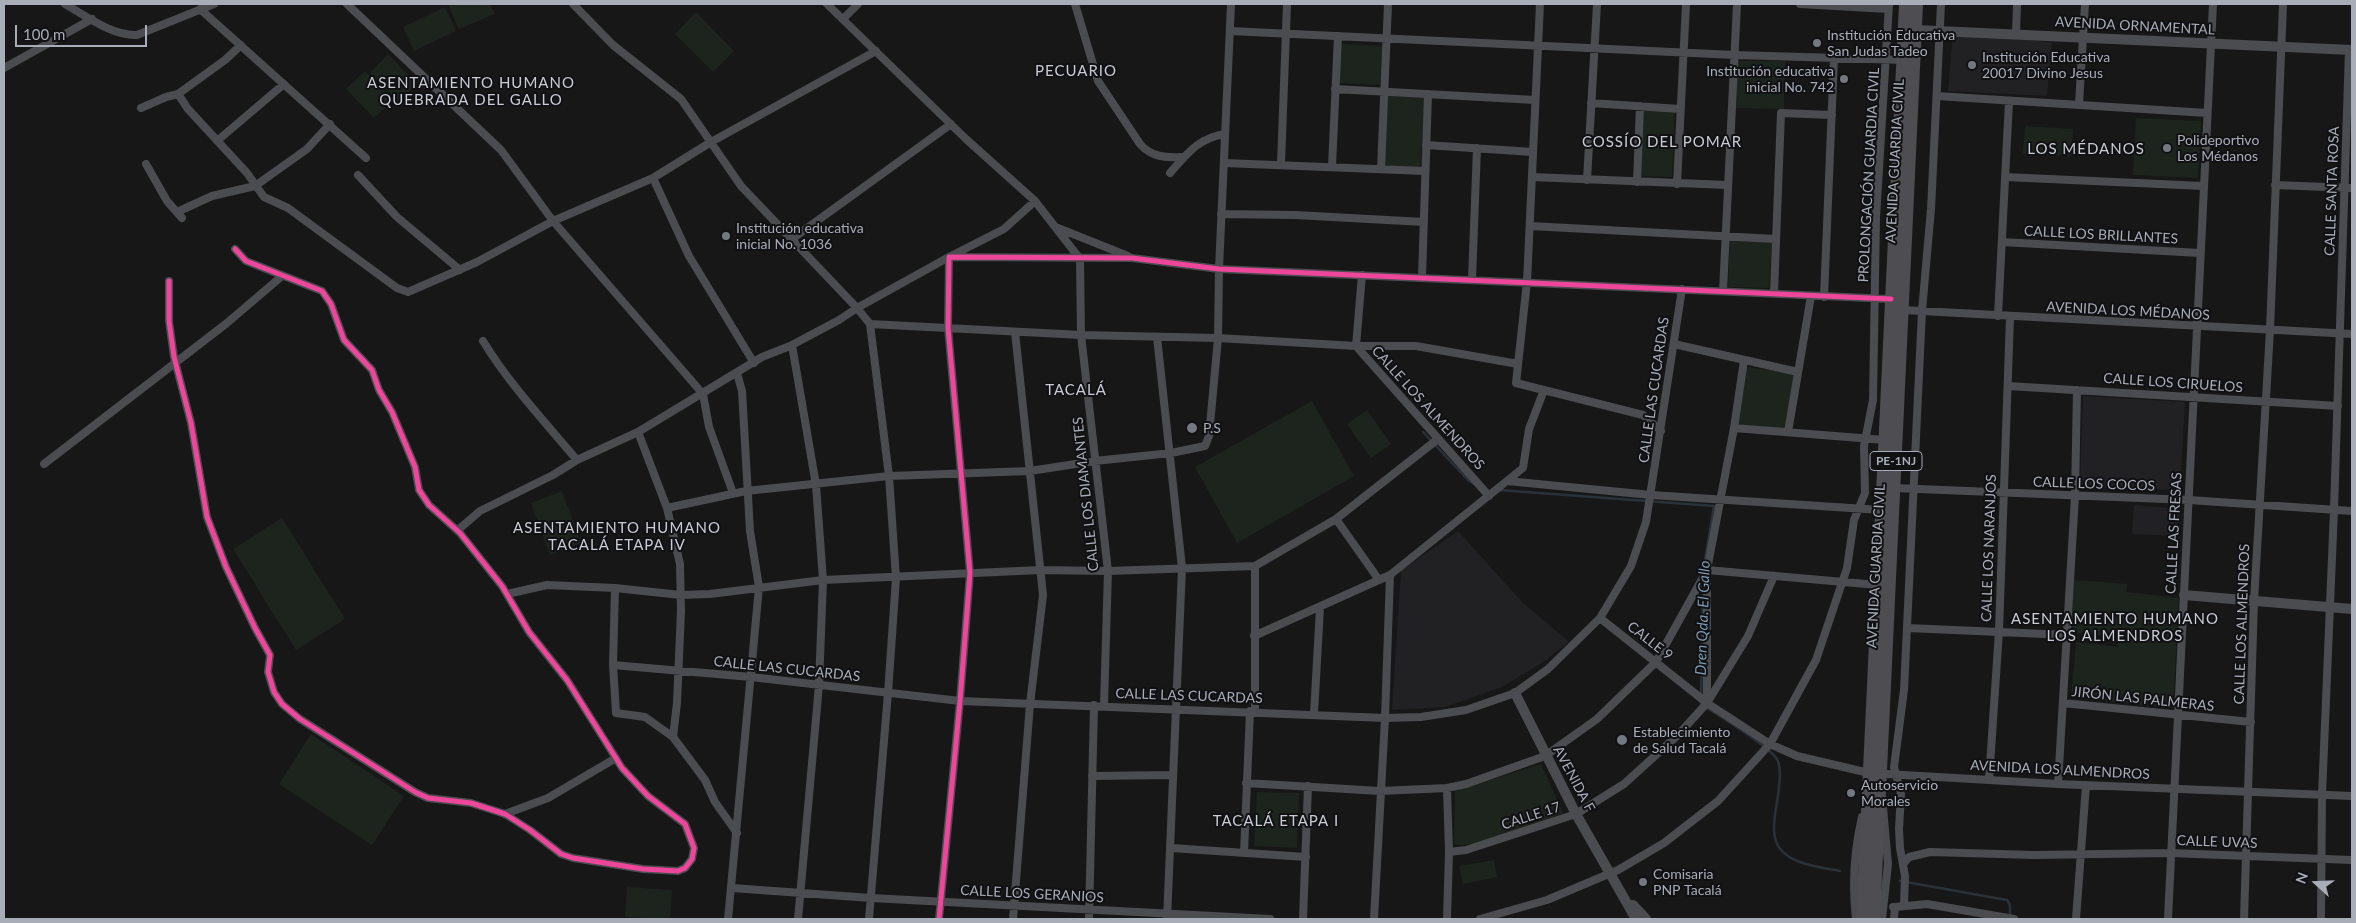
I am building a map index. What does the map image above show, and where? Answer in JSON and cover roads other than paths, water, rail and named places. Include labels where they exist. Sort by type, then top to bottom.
[{"type":"highway","name":"AVENIDA GUARDIA CIVIL","points":[[1862,919],[1874,791],[1894,488],[1903,310],[1908,61],[1905,4]]},
{"type":"highway","name":"AVENIDA GUARDIA CIVIL","points":[[1875,773],[1878,584],[1891,299],[1908,61],[1916,30],[1917,4]]},
{"type":"highway","name":"AVENIDA GUARDIA CIVIL","points":[[1874,791],[1874,919]]},
{"type":"street","points":[[65,4],[122,34],[137,35],[214,4]]},
{"type":"street","points":[[347,4],[501,150],[553,221],[703,394],[709,427],[733,493]]},
{"type":"street","points":[[573,4],[613,45],[681,99],[741,186],[870,324],[889,476],[896,578],[869,919]]},
{"type":"street","points":[[827,4],[951,124],[1035,201],[1058,228],[1080,259]]},
{"type":"street","points":[[843,19],[858,4]]},
{"type":"street","points":[[1075,4],[1098,81],[1140,144],[1145,150],[1157,156],[1169,158],[1182,157]]},
{"type":"street","points":[[667,508],[733,493],[889,476],[1030,471],[1096,461],[1171,453],[1205,446],[1208,441],[1218,338],[1221,214],[1231,4]]},
{"type":"street","points":[[1281,164],[1287,4]]},
{"type":"street","points":[[1381,169],[1388,4]]},
{"type":"street","points":[[1540,4],[1527,282],[1516,383],[1643,415],[1661,431]]},
{"type":"street","points":[[1587,180],[1596,4]]},
{"type":"street","points":[[1677,184],[1686,4]]},
{"type":"street","points":[[1723,291],[1737,4]]},
{"type":"street","points":[[1800,4],[1888,6]]},
{"type":"street","points":[[1904,904],[1906,888],[1904,863],[1899,840],[1901,794],[1894,774],[1904,690],[1908,628],[1908,581],[1922,311],[1937,96],[1941,4]]},
{"type":"street","points":[[2016,34],[2017,4]]},
{"type":"street","points":[[2079,104],[2085,4]]},
{"type":"street","name":"CALLE LAS FRESAS","points":[[2168,919],[2213,4]]},
{"type":"street","name":"CALLE LOS ALMENDROS","points":[[2244,919],[2254,601],[2270,330],[2283,4]]},
{"type":"street","name":"PROLONGACIÓN GUARDIA CIVIL","points":[[1842,582],[1847,568],[1857,510],[1865,493],[1866,437],[1873,400],[1876,218],[1888,6]]},
{"type":"street","points":[[200,9],[366,158]]},
{"type":"street","points":[[4,68],[92,19]]},
{"type":"street","name":"AVENIDA ORNAMENTAL","points":[[1916,30],[2351,50]]},
{"type":"street","points":[[1230,31],[1538,44],[1735,55],[1908,61]]},
{"type":"street","points":[[1332,166],[1338,36]]},
{"type":"street","points":[[141,108],[178,94],[225,60],[240,45]]},
{"type":"street","name":"CALLE SANTA ROSA","points":[[2321,919],[2320,858],[2328,606],[2334,510],[2340,334],[2349,188],[2351,50]]},
{"type":"street","points":[[178,94],[188,109],[247,173],[264,197],[288,208],[397,288],[408,292],[460,270],[553,221],[653,178],[712,142],[876,51]]},
{"type":"street","points":[[1824,297],[1834,58]]},
{"type":"street","points":[[217,141],[284,84]]},
{"type":"street","points":[[1335,90],[1536,100]]},
{"type":"street","points":[[1422,277],[1428,94]]},
{"type":"street","points":[[1937,96],[2207,113]]},
{"type":"street","points":[[1998,316],[2009,100]]},
{"type":"street","points":[[1591,103],[1680,109]]},
{"type":"street","points":[[1637,182],[1640,106]]},
{"type":"street","points":[[1774,293],[1781,113],[1832,115]]},
{"type":"street","points":[[146,164],[163,195],[180,215],[212,196],[256,186],[307,149],[330,124]]},
{"type":"street","points":[[792,240],[951,124]]},
{"type":"street","points":[[1170,173],[1182,157],[1211,138],[1225,134]]},
{"type":"street","points":[[1426,145],[1533,152]]},
{"type":"street","points":[[1472,279],[1478,148]]},
{"type":"street","points":[[1224,163],[1425,171]]},
{"type":"street","points":[[358,175],[397,217],[460,270]]},
{"type":"street","points":[[1532,177],[1727,185]]},
{"type":"street","points":[[2005,177],[2203,186]]},
{"type":"street","points":[[653,178],[689,256],[754,362]]},
{"type":"street","points":[[2275,185],[2349,188]]},
{"type":"street","points":[[458,530],[480,511],[553,475],[577,460],[638,432],[754,362],[792,345],[839,320],[949,256],[1004,229],[1035,201]]},
{"type":"street","points":[[1221,214],[1295,215],[1424,222]]},
{"type":"street","points":[[1530,226],[1725,238],[1776,239]]},
{"type":"street","points":[[1058,228],[1132,258]]},
{"type":"street","name":"CALLE LOS BRILLANTES","points":[[2002,242],[2200,254]]},
{"type":"street","points":[[169,281],[168,321],[175,362],[191,423],[207,517],[226,567],[270,655],[268,672],[274,692],[282,704],[300,719],[415,792],[428,798],[471,803],[505,814],[530,830],[561,854],[573,858],[643,869],[678,871],[685,868],[692,859],[694,848],[685,824],[648,796],[622,768],[567,680],[529,632],[507,594],[484,561],[458,530],[429,505],[419,490],[415,467],[392,412],[379,390],[372,370],[344,340],[331,304],[322,291],[246,261],[236,248]]},
{"type":"street","points":[[949,256],[1080,259],[1132,258],[1219,269],[1891,299]]},
{"type":"street","points":[[938,919],[960,701],[970,573],[948,328],[949,256]]},
{"type":"street","name":"CALLE LOS DIAMANTES","points":[[1080,259],[1081,335],[1108,571],[1104,706]]},
{"type":"street","name":"CALLE LOS ALMENDROS","points":[[1362,275],[1356,346],[1488,496]]},
{"type":"street","points":[[44,464],[227,323],[282,276]]},
{"type":"street","name":"CALLE LAS CUCARDAS","points":[[613,665],[750,677],[960,701],[1253,711],[1385,718],[1422,717],[1466,710],[1515,693],[1548,669],[1600,618],[1631,566],[1646,522],[1651,495],[1682,289]]},
{"type":"street","points":[[1788,432],[1811,296]]},
{"type":"street","name":"AVENIDA LOS MÉDANOS","points":[[1903,310],[2352,334]]},
{"type":"street","name":"CALLE LOS NARANJOS","points":[[1989,780],[1999,632],[2010,316]]},
{"type":"street","points":[[870,324],[1081,335],[1218,338],[1356,346],[1416,346],[1518,364]]},
{"type":"street","points":[[1013,919],[1030,704],[1043,595],[1015,332]]},
{"type":"street","points":[[1157,337],[1182,568],[1178,708],[1167,916]]},
{"type":"street","points":[[483,341],[527,404],[577,460]]},
{"type":"street","points":[[1674,344],[1798,372]]},
{"type":"street","points":[[792,345],[816,485],[823,580],[820,685],[798,919]]},
{"type":"street","points":[[1707,703],[1707,570],[1734,428],[1744,360]]},
{"type":"street","points":[[728,919],[760,587],[750,531],[746,492],[742,390],[737,373]]},
{"type":"street","name":"CALLE LOS CIRUELOS","points":[[2008,386],[2338,406]]},
{"type":"street","points":[[1254,636],[1390,575],[1523,468],[1529,429],[1544,390]]},
{"type":"street","points":[[2058,784],[2075,496],[2077,390]]},
{"type":"street","points":[[1734,428],[1885,440]]},
{"type":"street","points":[[638,432],[667,508],[680,564],[679,670],[673,737]]},
{"type":"street","points":[[507,594],[547,585],[615,588],[681,595],[710,594],[823,580],[1040,570],[1108,571],[1255,566],[1336,519],[1438,439]]},
{"type":"street","points":[[1507,481],[1651,495],[1857,510],[1881,510]]},
{"type":"street","name":"CALLE LOS COCOS","points":[[1894,488],[2188,500],[2352,511]]},
{"type":"street","points":[[1336,519],[1379,580]]},
{"type":"street","points":[[1244,853],[1246,783],[1253,711],[1255,566]]},
{"type":"street","points":[[1707,570],[1878,584]]},
{"type":"street","points":[[1246,783],[1380,791],[1447,788],[1466,784],[1545,756],[1598,719],[1656,662],[1707,570]]},
{"type":"street","points":[[1374,919],[1385,718],[1390,575]]},
{"type":"street","name":"CALLE 17","points":[[1449,852],[1466,850],[1576,814],[1624,784],[1678,734],[1707,703],[1748,636],[1774,576]]},
{"type":"street","points":[[1480,919],[1546,900],[1610,876],[1664,843],[1718,801],[1770,744],[1816,660],[1842,582]]},
{"type":"street","points":[[615,588],[613,665],[616,713],[645,717],[673,737],[705,780],[715,802],[737,833]]},
{"type":"street","points":[[2184,595],[2352,609]]},
{"type":"street","points":[[1314,714],[1320,608]]},
{"type":"street","name":"CALLE 9","points":[[1600,618],[1707,703],[1770,744]]},
{"type":"street","points":[[1908,628],[2067,635]]},
{"type":"street","name":"AVENIDA F","points":[[1515,693],[1545,756],[1576,814],[1636,919]]},
{"type":"street","name":"JIRÓN LAS PALMERAS","points":[[2063,703],[2251,722]]},
{"type":"street","points":[[1090,919],[1094,705]]},
{"type":"street","name":"AVENIDA LOS ALMENDROS","points":[[1770,744],[1797,756],[1875,773],[2058,784],[2352,796]]},
{"type":"street","points":[[505,814],[548,798],[616,758]]},
{"type":"street","points":[[1092,776],[1173,776]]},
{"type":"street","points":[[2076,919],[2086,785]]},
{"type":"street","points":[[1303,919],[1308,786]]},
{"type":"street","points":[[1447,788],[1449,852],[1447,919]]},
{"type":"street","points":[[1874,791],[1886,820],[1888,864],[1882,919]]},
{"type":"street","points":[[1856,919],[1853,873],[1858,838],[1874,791]]},
{"type":"street","points":[[1171,848],[1306,857]]},
{"type":"street","name":"CALLE UVAS","points":[[1904,863],[1909,857],[1930,852],[2034,855],[2170,853],[2352,860]]},
{"type":"street","name":"AVENIDA F","points":[[1610,876],[1646,919]]},
{"type":"street","name":"CALLE LOS GERANIOS","points":[[732,888],[871,898],[1090,909],[1167,916],[1270,919]]},
{"type":"street","points":[[1884,910],[1904,904],[1927,904],[2014,919]]},
{"type":"street","points":[[1894,919],[1895,906]]},
{"type":"waterway","name":"Dren Qda. El Gallo","points":[[1423,432],[1469,481],[1475,484]]},
{"type":"waterway","name":"Dren Qda. El Gallo","points":[[1499,490],[1714,506],[1703,572]]},
{"type":"waterway","name":"Dren Qda. El Gallo","points":[[1703,585],[1701,704],[1755,739],[1774,755],[1778,761],[1780,779],[1774,828],[1775,838],[1779,847],[1785,854],[1802,863],[1840,871]]},
{"type":"waterway","name":"Dren Qda. El Gallo","points":[[1900,881],[2007,900],[2010,905],[2010,916]]},
{"type":"place","name":"Institución Educativa San Judas Tadeo","points":[[1817,43]]},
{"type":"place","name":"Institución Educativa 20017 Divino Jesus","points":[[1972,65]]},
{"type":"place","name":"Institución educativa inicial No. 742","points":[[1844,79]]},
{"type":"place","name":"Polideportivo Los Médanos","points":[[2167,148]]},
{"type":"place","name":"Institución educativa inicial No. 1036","points":[[726,236]]},
{"type":"place","name":"P.S","points":[[1192,428]]},
{"type":"place","name":"Establecimiento de Salud Tacalá","points":[[1622,740]]},
{"type":"place","name":"Autoservicio Morales","points":[[1851,793]]},
{"type":"place","name":"Comisaria PNP Tacalá","points":[[1643,882]]},
{"type":"district","name":"PECUARIO","points":[[1076,71]]},
{"type":"district","name":"ASENTAMIENTO HUMANO QUEBRADA DEL GALLO","points":[[471,92]]},
{"type":"district","name":"COSSÍO DEL POMAR","points":[[1662,142]]},
{"type":"district","name":"LOS MÉDANOS","points":[[2086,149]]},
{"type":"district","name":"TACALÁ","points":[[1076,390]]},
{"type":"district","name":"ASENTAMIENTO HUMANO TACALÁ ETAPA IV","points":[[617,536]]},
{"type":"district","name":"ASENTAMIENTO HUMANO LOS ALMENDROS","points":[[2115,628]]},
{"type":"district","name":"TACALÁ ETAPA I","points":[[1276,821]]}]
